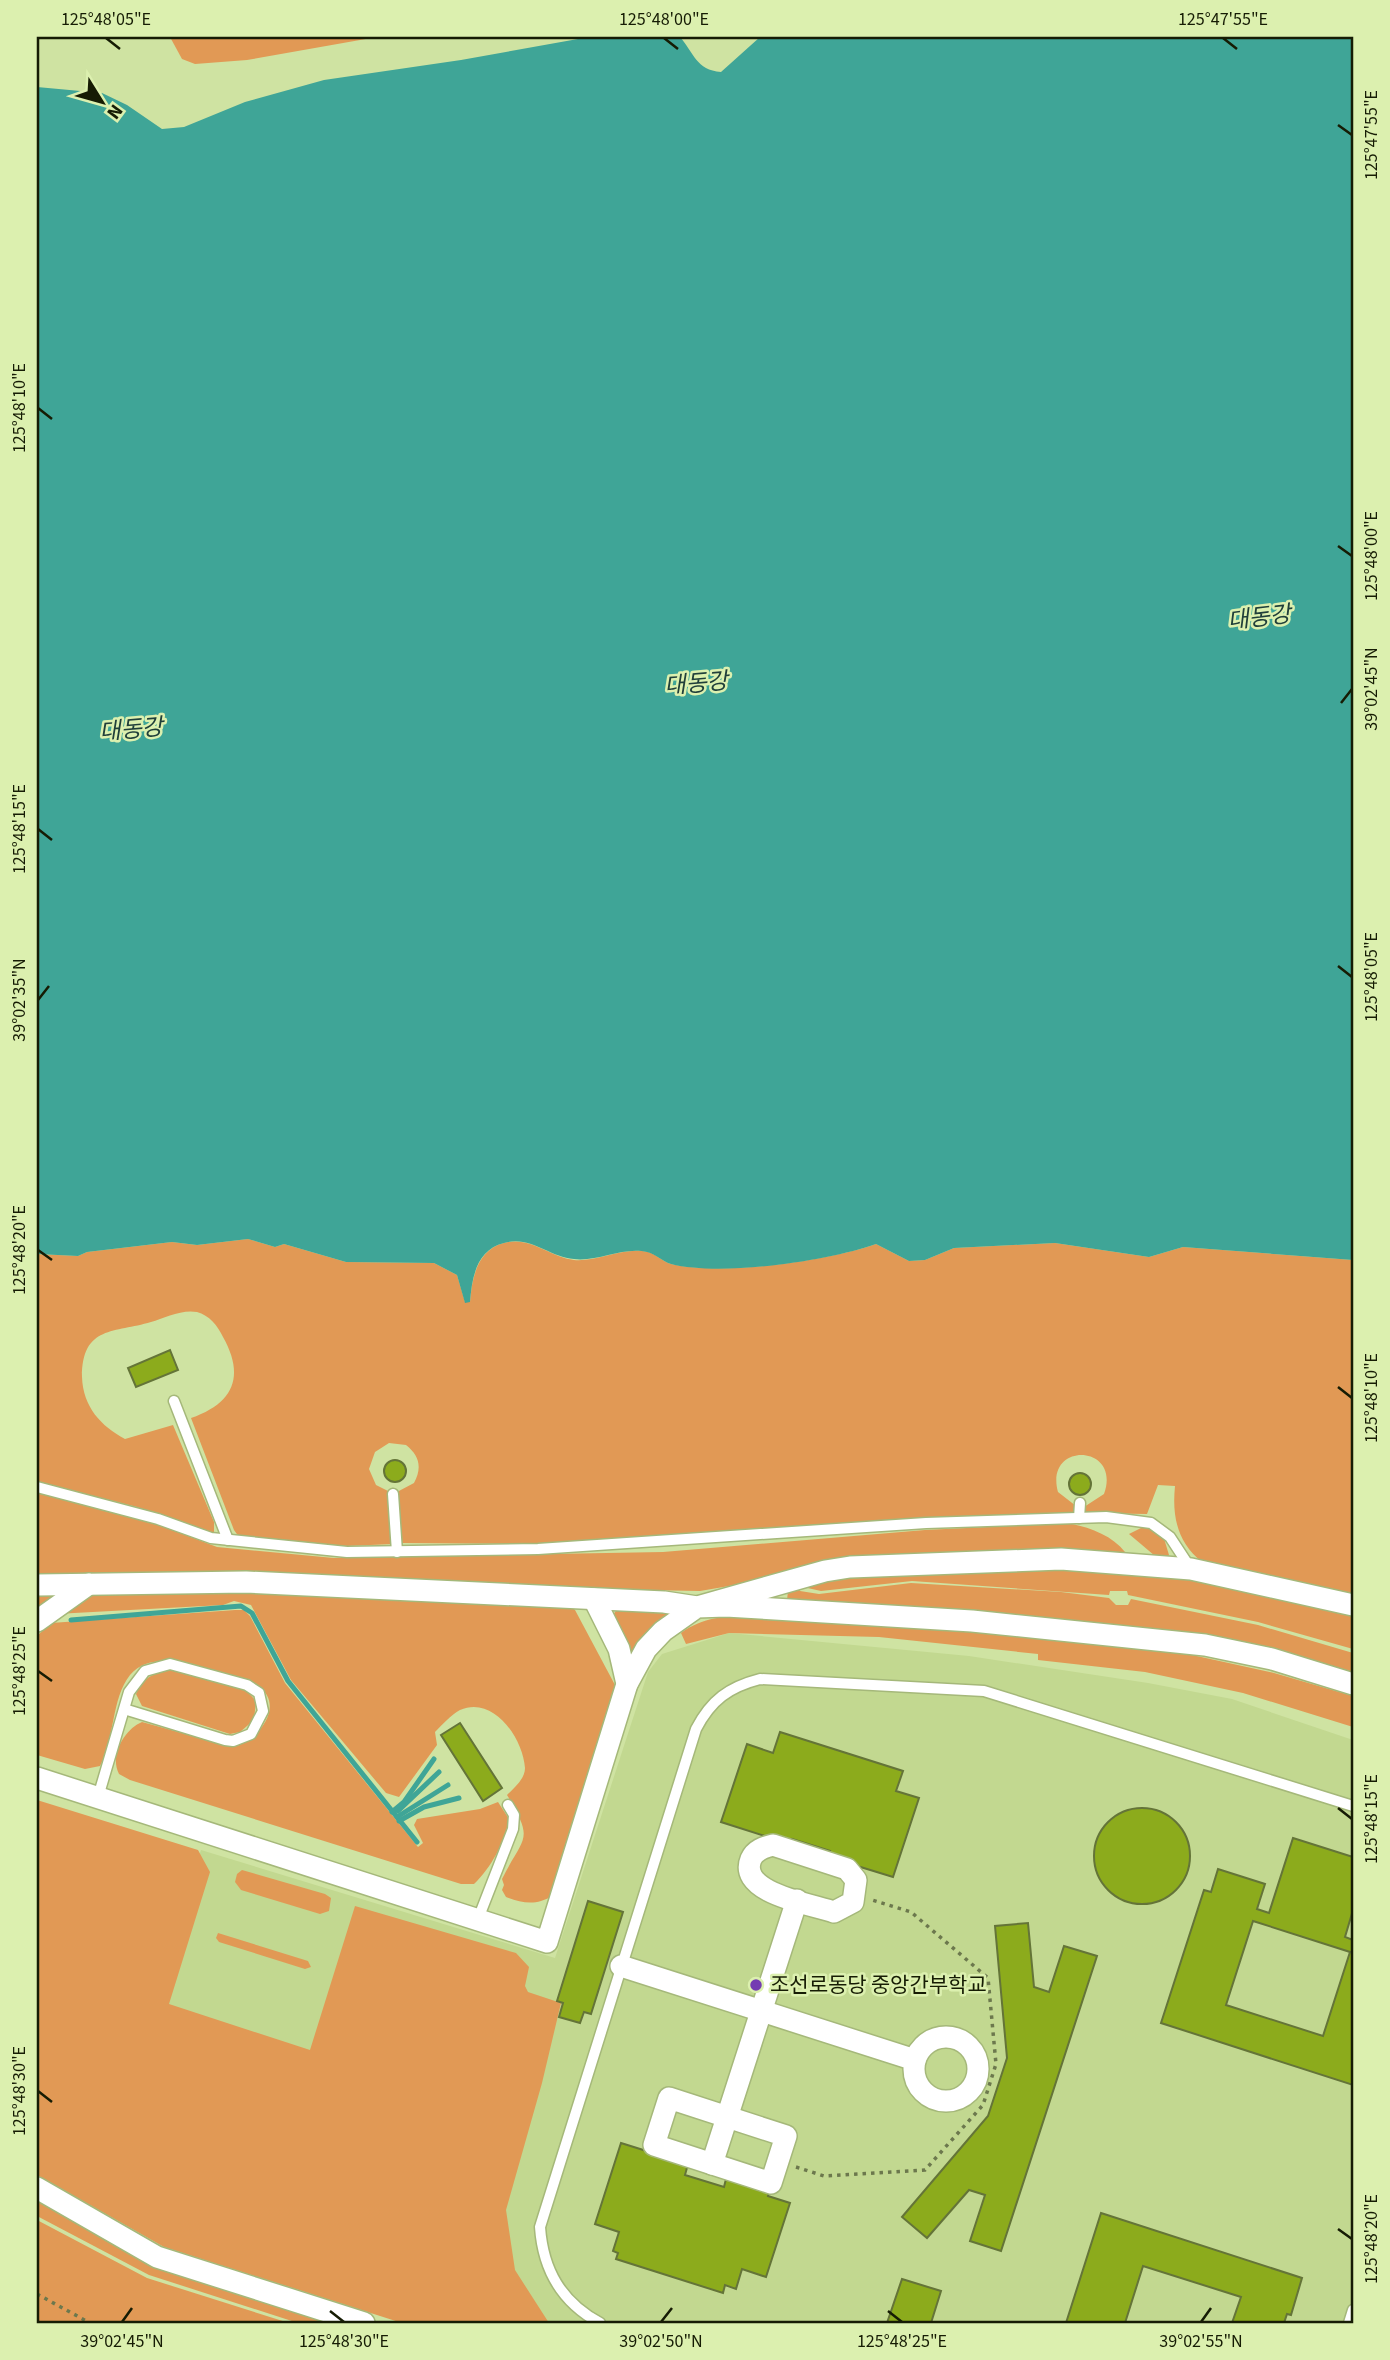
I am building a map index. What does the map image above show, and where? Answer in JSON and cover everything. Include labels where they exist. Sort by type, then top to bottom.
[{"type":"street","points":[[37,1778],[547,1942],[627,1684],[646,1649],[663,1631],[697,1607],[825,1571],[886,1564],[1060,1559],[1191,1569],[1353,1605]]},
{"type":"street","points":[[37,1585],[246,1582],[594,1599],[697,1607],[792,1608],[972,1621],[1205,1645],[1272,1659],[1353,1684]]},
{"type":"street","points":[[37,1621],[89,1584]]},
{"type":"street","points":[[594,1599],[619,1648],[627,1684]]},
{"type":"street","points":[[773,1845],[846,1869],[856,1880],[856,1895],[848,1907],[834,1912],[759,1888],[754,1883],[750,1861],[759,1849],[773,1845]]},
{"type":"street","points":[[712,2164],[797,1900]]},
{"type":"street","points":[[621,1966],[915,2060]]},
{"type":"street","points":[[954,2038],[972,2050],[983,2081],[954,2101],[932,2099],[917,2085],[915,2060],[924,2045],[933,2039],[954,2038]]},
{"type":"street","points":[[669,2098],[786,2136],[778,2161],[771,2183],[654,2146],[669,2098]]},
{"type":"street","points":[[37,2188],[156,2257],[364,2323]]},
{"type":"lane","points":[[174,1401],[228,1540]]},
{"type":"lane","points":[[37,1487],[228,1540],[347,1552],[538,1549],[926,1523],[1106,1517],[1151,1523],[1170,1537],[1191,1569]]},
{"type":"lane","points":[[393,1493],[397,1552]]},
{"type":"lane","points":[[1079,1518],[1080,1503]]},
{"type":"lane","points":[[98,1797],[124,1709],[135,1680],[145,1671],[170,1664],[247,1685],[259,1693],[263,1711],[251,1734],[233,1741],[124,1709]]},
{"type":"lane","points":[[600,2323],[566,2299],[550,2276],[542,2252],[540,2227],[701,1720],[719,1696],[738,1685],[760,1679],[984,1691],[1353,1806]]},
{"type":"lane","points":[[478,1919],[513,1829],[514,1815],[508,1805]]},
{"type":"lane","points":[[1349,2323],[1353,2310]]},
{"type":"path","points":[[778,2161],[824,2176],[925,2170],[983,2105],[983,2081],[996,2064],[988,1978],[911,1912],[856,1895]]},
{"type":"path","points":[[37,2294],[90,2323]]},
{"type":"shaded area","points":[[170,37],[377,37],[247,60],[195,64],[182,59]]},
{"type":"shaded area","points":[[248,1239],[275,1247],[284,1244],[346,1262],[434,1263],[457,1275],[465,1302],[470,1302],[472,1284],[482,1258],[495,1247],[514,1242],[523,1242],[574,1260],[639,1251],[651,1253],[671,1264],[717,1268],[803,1261],[876,1244],[909,1261],[925,1260],[954,1248],[1055,1243],[1149,1257],[1183,1247],[1353,1260],[1353,1596],[1202,1562],[1187,1546],[1178,1528],[1174,1508],[1175,1486],[1158,1485],[1147,1514],[1084,1513],[1084,1507],[1104,1494],[1107,1477],[1102,1465],[1094,1458],[1082,1455],[1071,1457],[1062,1464],[1057,1475],[1058,1492],[1076,1506],[1076,1513],[537,1544],[399,1543],[397,1492],[414,1483],[418,1462],[406,1445],[389,1443],[375,1452],[369,1469],[376,1485],[392,1493],[393,1544],[347,1546],[246,1539],[239,1537],[234,1530],[191,1418],[206,1412],[226,1396],[234,1376],[230,1351],[216,1325],[209,1318],[191,1311],[113,1331],[94,1340],[83,1360],[83,1388],[90,1406],[101,1422],[125,1439],[173,1425],[214,1522],[214,1533],[211,1535],[137,1507],[37,1482],[37,1254],[78,1256],[87,1252],[172,1242],[197,1245]]},
{"type":"shaded area","points":[[37,1493],[154,1523],[217,1547],[334,1558],[663,1552],[925,1530],[1066,1523],[1098,1532],[1125,1552],[1123,1556],[1079,1550],[902,1556],[700,1591],[37,1579]]},
{"type":"shaded area","points":[[1145,1526],[1163,1535],[1169,1555],[1165,1560],[1161,1561],[1129,1534]]},
{"type":"shaded area","points":[[1059,1566],[1189,1575],[1353,1613],[1353,1649],[1258,1622],[1128,1595],[1127,1591],[1110,1591],[1109,1595],[912,1581],[821,1591],[803,1587],[834,1579],[897,1571]]},
{"type":"shaded area","points":[[911,1583],[1061,1592],[1109,1598],[1116,1605],[1128,1605],[1131,1599],[1258,1625],[1353,1653],[1353,1681],[1006,1619],[866,1606],[796,1604],[787,1600],[788,1591],[798,1586],[800,1591],[819,1594]]},
{"type":"shaded area","points":[[252,1590],[571,1606],[575,1610],[615,1685],[617,1698],[552,1896],[540,1901],[523,1902],[506,1897],[502,1890],[502,1879],[521,1845],[524,1831],[507,1795],[521,1780],[525,1768],[513,1733],[495,1714],[472,1707],[460,1710],[450,1717],[435,1732],[437,1745],[399,1797],[386,1793],[291,1680],[251,1605],[234,1601],[223,1605],[37,1615],[37,1592]]},
{"type":"shaded area","points":[[618,1608],[670,1611],[670,1615],[632,1656],[613,1615]]},
{"type":"shaded area","points":[[244,1610],[250,1616],[285,1683],[418,1847],[423,1843],[414,1825],[417,1819],[480,1809],[498,1802],[509,1819],[507,1828],[491,1862],[474,1884],[461,1884],[130,1780],[119,1774],[116,1759],[120,1744],[130,1730],[142,1722],[233,1747],[252,1738],[266,1721],[269,1702],[266,1693],[257,1685],[239,1678],[174,1662],[161,1661],[139,1667],[130,1675],[119,1696],[100,1766],[85,1769],[37,1755],[37,1636],[51,1623]]},
{"type":"shaded area","points":[[799,1616],[1151,1646],[1274,1673],[1353,1696],[1353,1727],[1243,1693],[1145,1672],[1038,1660],[1038,1654],[879,1637],[729,1633],[686,1644],[681,1633],[694,1625],[722,1617]]},
{"type":"shaded area","name":"조선로동당 중앙간부학교","points":[[729,1633],[969,1656],[1148,1683],[1232,1699],[1353,1740],[1353,2323],[433,2323],[151,2011],[201,1850],[555,1958],[648,1672],[662,1654]]},
{"type":"shaded area","points":[[170,1669],[245,1689],[256,1701],[254,1720],[240,1732],[230,1734],[142,1706],[136,1694],[145,1680]]},
{"type":"shaded area","points":[[37,1800],[198,1850],[210,1872],[169,2004],[310,2050],[355,1906],[516,1953],[529,1967],[525,1986],[528,1992],[561,2003],[542,2083],[506,2210],[515,2270],[549,2323],[402,2323],[164,2247],[37,2175]]},
{"type":"shaded area","points":[[242,1870],[325,1894],[331,1898],[329,1911],[320,1914],[241,1890],[235,1882],[237,1874]]},
{"type":"shaded area","points":[[218,1933],[308,1961],[311,1967],[305,1969],[219,1942],[216,1938]]},
{"type":"shaded area","points":[[37,2195],[342,2323],[298,2323],[149,2275],[37,2216]]},
{"type":"shaded area","points":[[37,2220],[147,2278],[289,2323],[37,2323]]},
{"type":"water","name":"대동강","points":[[589,37],[680,37],[696,60],[706,68],[721,72],[760,37],[1353,37],[1353,1260],[1183,1247],[1149,1257],[1055,1243],[954,1248],[925,1260],[909,1261],[876,1244],[803,1261],[717,1269],[671,1264],[650,1253],[638,1251],[574,1259],[556,1255],[531,1244],[513,1241],[495,1247],[481,1258],[474,1275],[470,1302],[465,1303],[457,1275],[434,1263],[346,1262],[284,1244],[275,1247],[248,1239],[197,1245],[172,1242],[87,1252],[78,1256],[37,1254],[37,87],[102,93],[127,105],[162,129],[184,127],[245,102],[324,80],[461,60]]},
{"type":"building","points":[[170,1350],[178,1370],[136,1387],[128,1368]]},
{"type":"building","points":[[395,1460],[403,1463],[406,1471],[403,1479],[395,1482],[387,1479],[384,1471],[387,1463]]},
{"type":"building","points":[[1080,1473],[1088,1476],[1091,1484],[1088,1492],[1080,1495],[1072,1492],[1069,1484],[1072,1476]]},
{"type":"building","points":[[460,1723],[502,1788],[483,1801],[441,1735]]},
{"type":"building","points":[[780,1732],[903,1771],[896,1791],[919,1798],[893,1877],[828,1857],[830,1851],[792,1839],[790,1844],[721,1822],[747,1744],[773,1753]]},
{"type":"building","points":[[1142,1808],[1161,1811],[1176,1822],[1187,1837],[1190,1856],[1187,1875],[1176,1890],[1161,1901],[1142,1904],[1123,1901],[1108,1890],[1097,1875],[1094,1856],[1097,1837],[1108,1822],[1123,1811]]},
{"type":"building","points":[[1293,1838],[1353,1857],[1353,1910],[1345,1937],[1353,1940],[1353,2085],[1161,2023],[1204,1890],[1211,1892],[1218,1869],[1265,1884],[1257,1909],[1269,1913]],"holes":[[[1253,1921],[1350,1952],[1323,2036],[1226,2005]]]},
{"type":"building","points":[[588,1901],[623,1912],[591,2014],[584,2012],[580,2023],[559,2017],[563,2003],[557,2001]]},
{"type":"building","points":[[1028,1923],[1034,1987],[1049,1992],[1064,1946],[1097,1956],[1001,2251],[970,2241],[985,2195],[969,2190],[927,2238],[902,2217],[988,2116],[1007,2058],[995,1926]]},
{"type":"building","points":[[621,2143],[688,2164],[685,2175],[724,2187],[727,2175],[770,2189],[768,2196],[790,2203],[766,2277],[742,2269],[736,2289],[725,2285],[723,2293],[616,2259],[618,2253],[613,2251],[619,2232],[595,2224]]},
{"type":"building","points":[[1101,2213],[1302,2278],[1291,2315],[1287,2314],[1284,2323],[1232,2323],[1241,2297],[1143,2266],[1125,2323],[1066,2323]]},
{"type":"building","points":[[902,2279],[941,2291],[931,2323],[887,2323]]},
{"type":"waterway","points":[[71,1620],[241,1606],[252,1613],[288,1681],[417,1842]]},
{"type":"waterway","points":[[392,1812],[404,1802],[434,1759]]},
{"type":"waterway","points":[[398,1811],[439,1772]]},
{"type":"waterway","points":[[397,1817],[448,1785]]},
{"type":"waterway","points":[[399,1821],[424,1807],[459,1798]]},
{"type":"place","name":"조선로동당 중앙간부학교","points":[[756,1985]]}]
